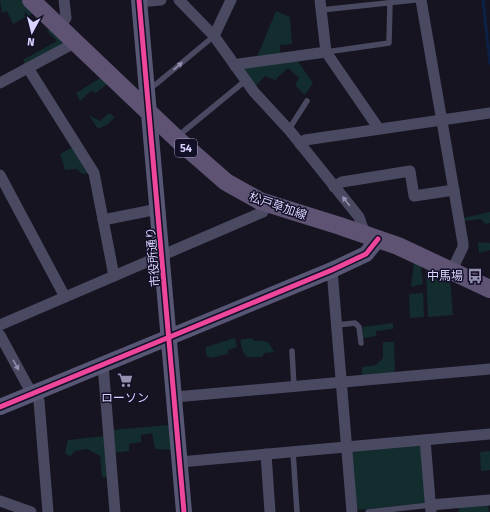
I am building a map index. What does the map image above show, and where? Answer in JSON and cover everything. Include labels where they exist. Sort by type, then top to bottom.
[{"type":"main road","name":"松戸草加線","points":[[31,0],[175,138],[226,182],[245,194],[267,203],[371,236],[452,270],[490,289]]},
{"type":"street","points":[[59,27],[66,18],[64,0]]},
{"type":"street","points":[[139,1],[161,0]]},
{"type":"street","points":[[0,407],[332,270],[366,254],[371,236],[358,217],[287,128],[245,81],[214,36],[179,0]]},
{"type":"street","points":[[214,36],[231,0]]},
{"type":"street","points":[[421,0],[443,120],[463,247],[452,270]]},
{"type":"street","name":"市役所通り","points":[[139,1],[163,255],[184,512]]},
{"type":"street","points":[[320,5],[326,52],[379,129]]},
{"type":"street","points":[[0,83],[67,47],[74,41]]},
{"type":"street","points":[[235,66],[239,64],[326,52]]},
{"type":"street","points":[[28,68],[94,173],[114,276]]},
{"type":"street","points":[[300,144],[305,140],[490,113]]},
{"type":"street","points":[[334,187],[342,182],[410,171],[414,196],[454,190]]},
{"type":"street","points":[[1,180],[65,297]]},
{"type":"street","points":[[0,325],[262,212],[267,203]]},
{"type":"street","points":[[103,220],[158,209]]},
{"type":"street","points":[[332,270],[352,512]]},
{"type":"street","points":[[0,335],[39,401],[48,512]]},
{"type":"street","points":[[103,365],[115,512]]},
{"type":"street","points":[[175,397],[490,369]]},
{"type":"street","points":[[180,462],[490,434]]},
{"type":"street","points":[[425,440],[431,509],[490,500]]},
{"type":"street","points":[[266,454],[270,512]]},
{"type":"street","points":[[0,501],[31,512]]},
{"type":"lane","points":[[320,5],[390,3],[415,0]]},
{"type":"lane","points":[[326,52],[389,43],[390,3]]},
{"type":"lane","points":[[147,88],[155,85],[214,36]]},
{"type":"lane","points":[[175,138],[245,81]]},
{"type":"lane","points":[[287,128],[307,101]]},
{"type":"lane","points":[[337,325],[355,323],[359,326],[361,344]]},
{"type":"lane","points":[[292,350],[294,387]]},
{"type":"lane","points":[[293,452],[297,512]]},
{"type":"lane","points":[[368,512],[431,509]]},
{"type":"green space","points":[[0,0],[21,0],[34,13],[13,24],[7,11],[2,13]]},
{"type":"green space","points":[[276,11],[290,17],[292,44],[280,45],[280,54],[257,57]]},
{"type":"green space","points":[[51,28],[63,40],[62,45],[25,65],[23,60],[57,41],[47,31]]},
{"type":"green space","points":[[297,60],[313,83],[305,95],[295,85],[299,78],[288,68],[275,80],[265,76],[255,87],[244,71],[245,67]]},
{"type":"green space","points":[[102,77],[108,83],[96,93],[91,91],[80,101],[76,93]]},
{"type":"green space","points":[[109,113],[115,117],[108,124],[98,129],[89,115],[100,121]]},
{"type":"green space","points":[[73,147],[90,173],[82,174],[77,169],[65,170],[60,154]]},
{"type":"green space","points":[[490,212],[490,223],[486,224],[481,219],[464,221],[463,218]]},
{"type":"green space","points":[[478,242],[490,243],[490,250],[479,253]]},
{"type":"green space","points":[[414,263],[421,266],[423,284],[411,287]]},
{"type":"green space","points":[[426,270],[430,270],[450,281],[453,315],[428,317]]},
{"type":"green space","points":[[423,293],[424,317],[410,318],[409,294]]},
{"type":"green space","points":[[393,323],[393,329],[376,331],[376,336],[363,338],[362,327]]},
{"type":"green space","points":[[235,338],[237,347],[228,350],[228,354],[210,358],[206,355],[206,347]]},
{"type":"green space","points":[[252,338],[254,341],[264,341],[269,343],[274,352],[264,353],[262,357],[247,357],[243,352],[240,340]]},
{"type":"green space","points":[[383,342],[394,342],[395,374],[362,377],[362,367],[376,365],[383,358]]},
{"type":"green space","points":[[169,425],[171,450],[155,449],[152,433],[141,435],[141,442],[129,444],[129,451],[114,453],[112,430]]},
{"type":"green space","points":[[104,436],[107,477],[102,477],[100,456],[87,449],[75,451],[71,456],[67,455],[65,452],[68,440]]},
{"type":"green space","points":[[418,445],[422,448],[426,500],[423,503],[359,510],[355,507],[351,454],[354,451]]},
{"type":"green space","points":[[490,451],[490,470],[481,471],[480,452]]},
{"type":"green space","points":[[488,504],[489,512],[459,512],[459,506]]},
{"type":"waterway","points":[[483,0],[490,63]]},
{"type":"cycle path","points":[[139,0],[184,512]]},
{"type":"cycle path","points":[[0,407],[332,270],[366,254],[378,239]]},
{"type":"place","name":"中馬場","points":[[475,276]]},
{"type":"place","name":"ローソン","points":[[125,380]]}]
